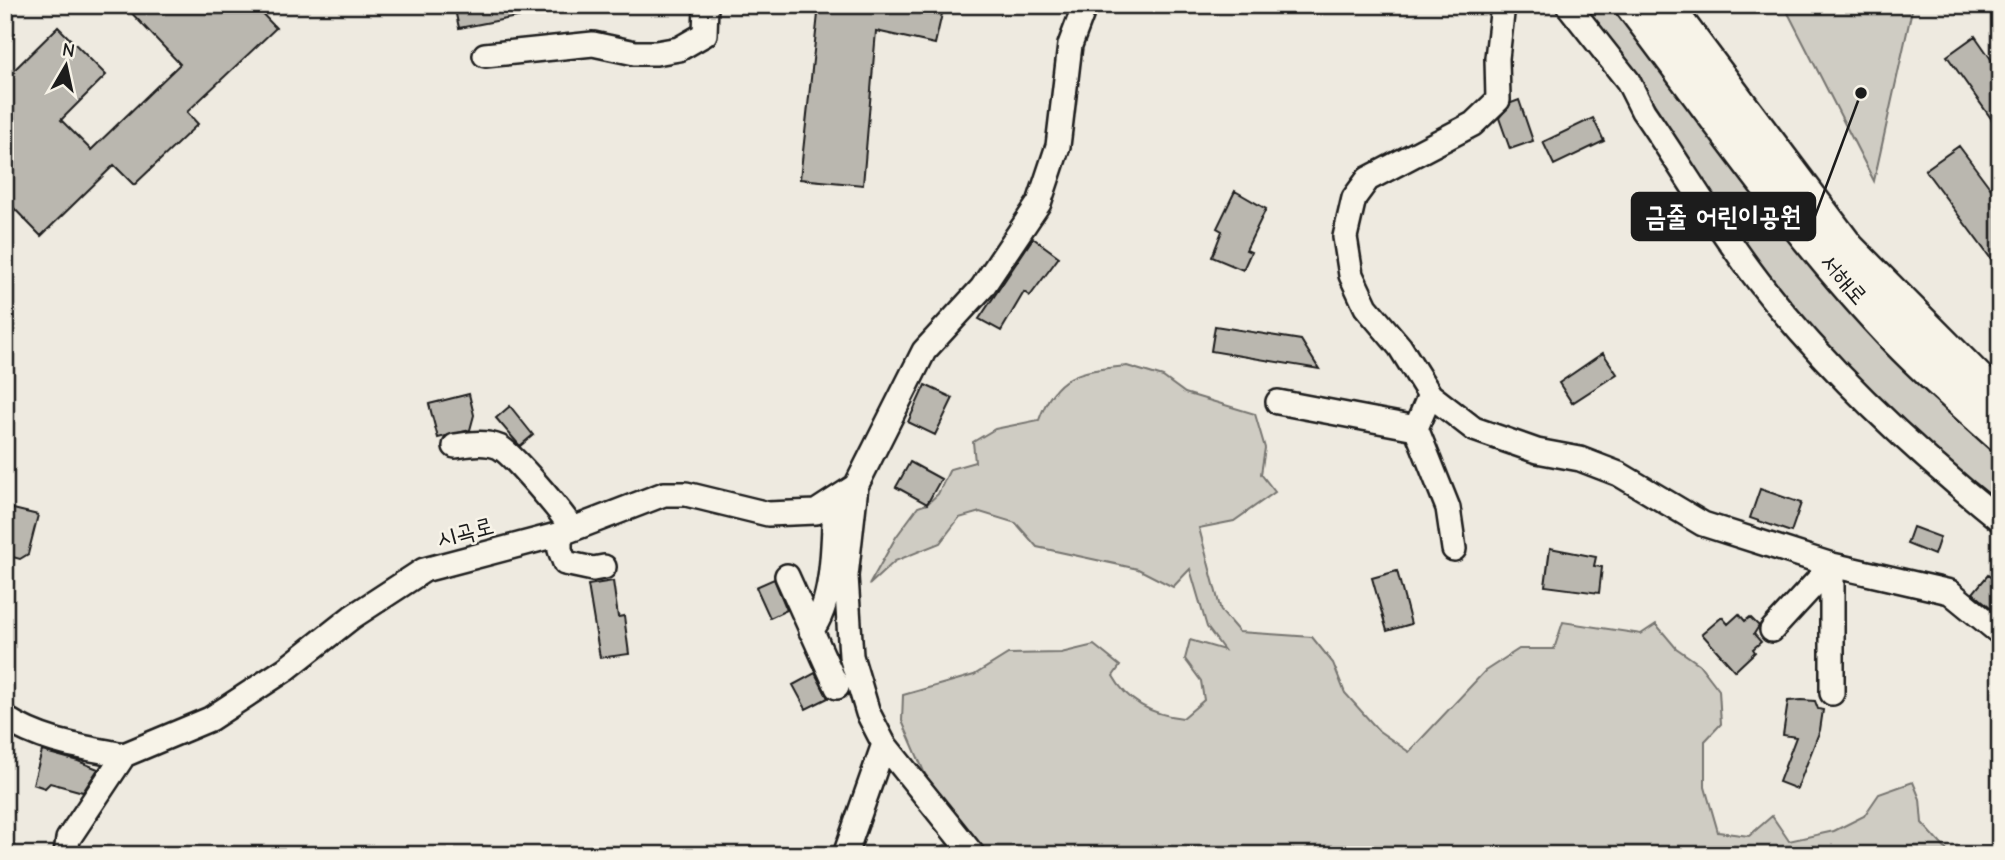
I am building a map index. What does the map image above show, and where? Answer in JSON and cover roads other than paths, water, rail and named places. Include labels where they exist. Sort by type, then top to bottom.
[{"type":"highway","name":"서해로","points":[[1632,5],[1753,168],[1841,275],[1899,341],[2000,435]]},
{"type":"highway","name":"서해로","points":[[1665,5],[1848,249],[2000,402]]},
{"type":"street","points":[[485,55],[593,44],[635,53],[679,49],[705,34],[706,5]]},
{"type":"street","points":[[974,855],[884,744],[868,713],[851,656],[846,576],[856,486],[924,351],[982,288],[1039,203],[1058,146],[1070,45],[1085,5]]},
{"type":"street","points":[[1503,5],[1497,58],[1498,100],[1473,124],[1368,179],[1354,198],[1345,237],[1351,275],[1366,307],[1401,347],[1430,395],[1474,429],[1537,451],[1580,459],[1619,474],[1703,524],[1832,565],[1950,592],[2000,633]]},
{"type":"street","points":[[1568,5],[1629,81],[1643,111],[1759,281],[1837,372],[1933,466],[2000,520]]},
{"type":"street","points":[[1430,395],[1416,428],[1448,508],[1454,549]]},
{"type":"street","points":[[1278,402],[1416,428]]},
{"type":"street","points":[[455,446],[475,443],[498,447],[512,456],[566,531],[560,550],[565,563],[593,569],[604,567]]},
{"type":"street","name":"시곡로","points":[[124,755],[209,719],[286,669],[352,617],[424,570],[566,531],[664,494],[686,494],[768,514],[816,512],[856,486]]},
{"type":"street","points":[[811,631],[818,623],[825,600],[835,500]]},
{"type":"street","points":[[1772,630],[1832,565]]},
{"type":"street","points":[[1832,565],[1832,693]]},
{"type":"street","points":[[787,576],[837,687]]},
{"type":"street","points":[[5,719],[24,731],[62,744],[124,755],[68,839],[66,855]]},
{"type":"street","points":[[845,855],[884,744]]},
{"type":"place","name":"금줄 어린이공원","points":[[1861,93]]}]
